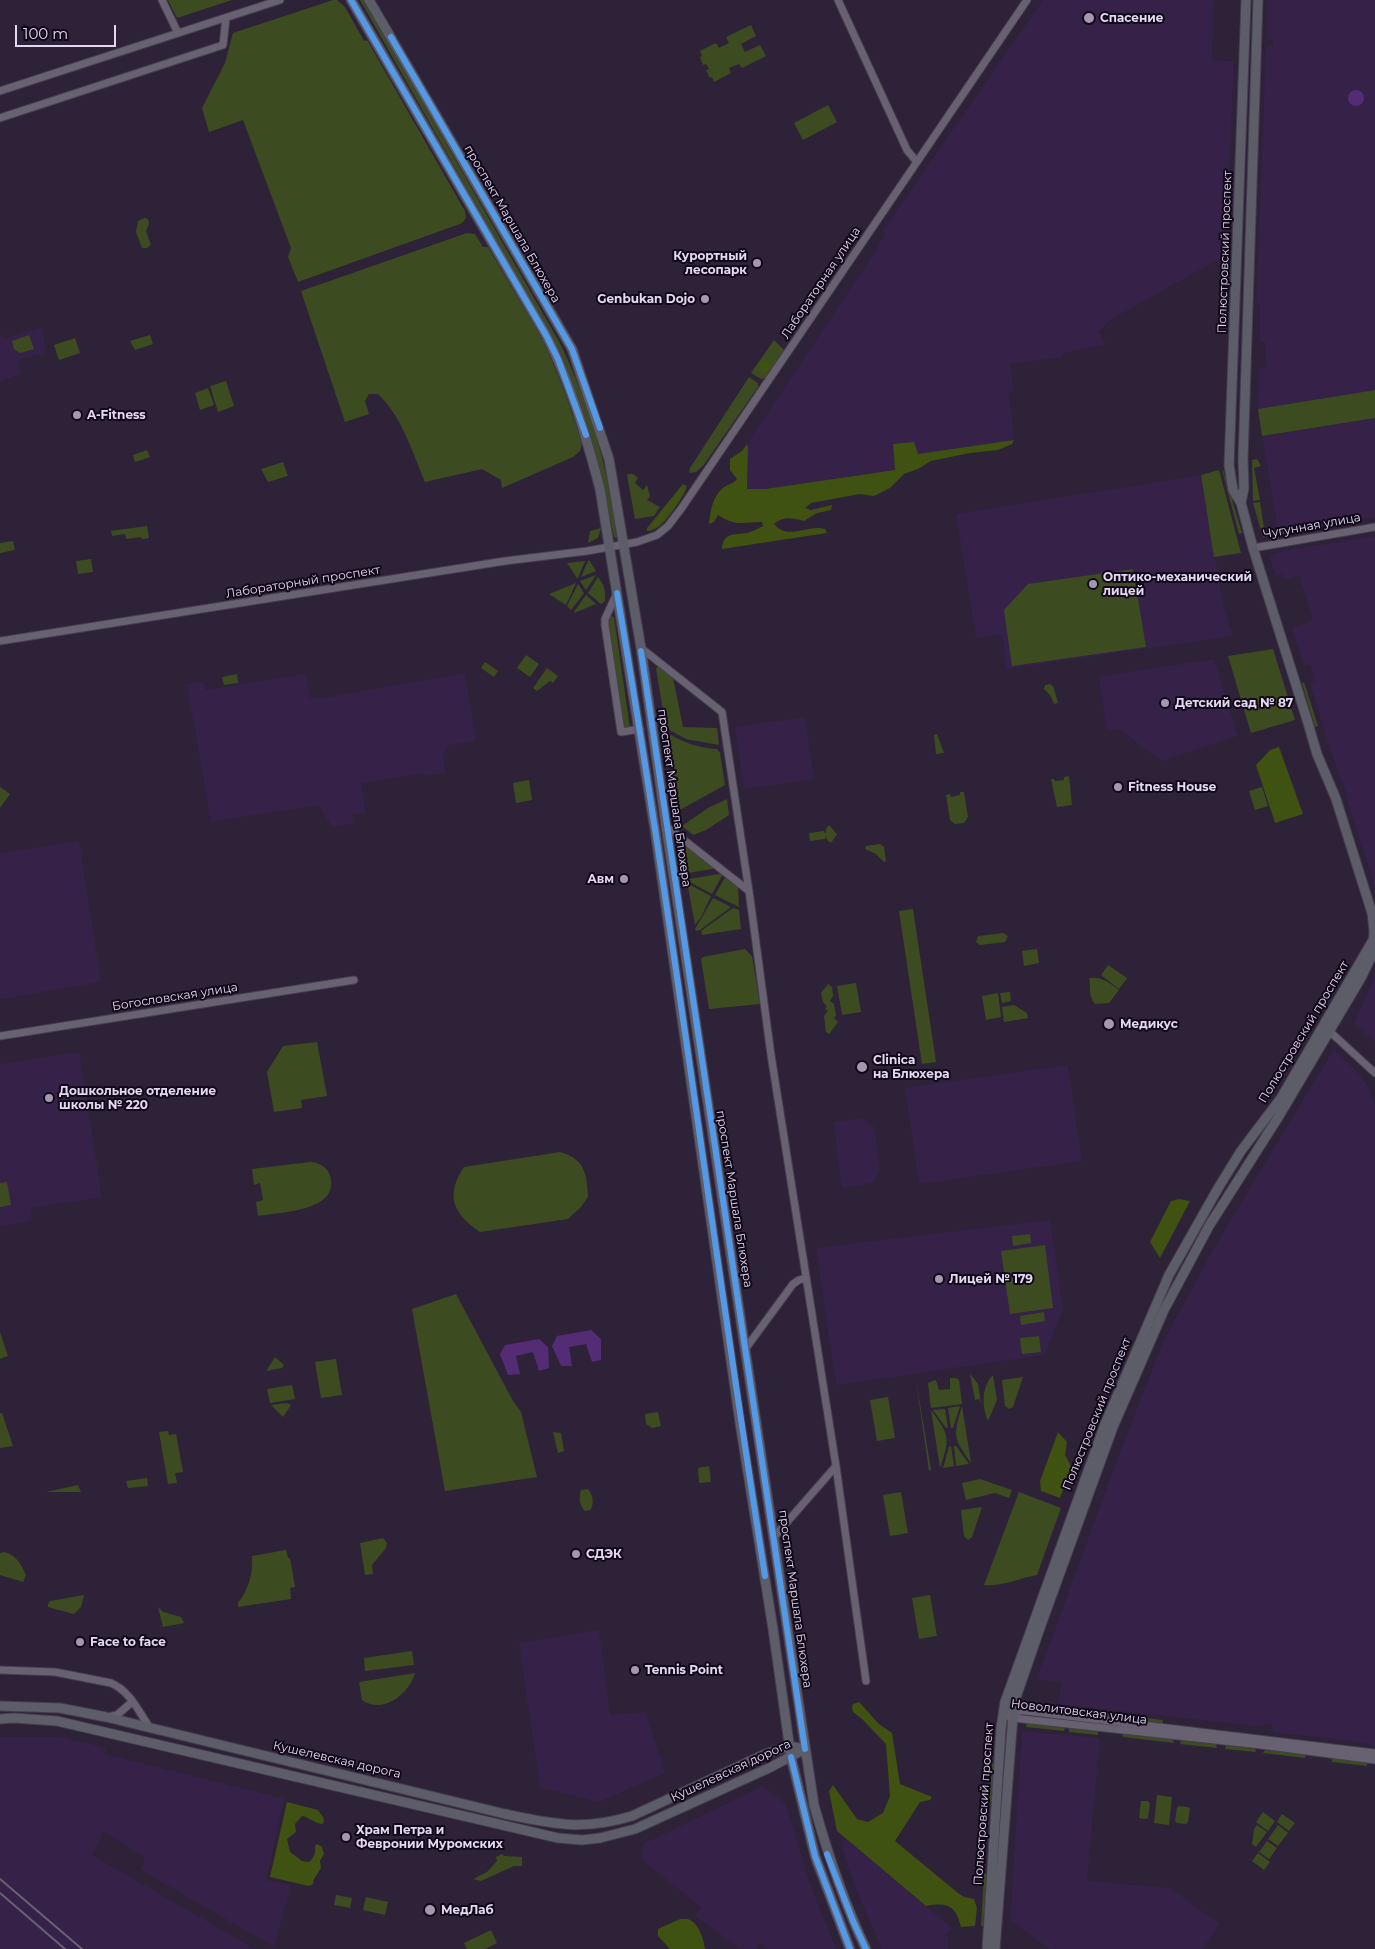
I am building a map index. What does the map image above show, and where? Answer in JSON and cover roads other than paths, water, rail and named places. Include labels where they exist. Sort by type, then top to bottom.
[{"type":"main road","name":"проспект Маршала Блюхера","points":[[351,0],[546,335],[558,359],[586,435],[600,489],[640,728],[789,1746],[814,1856],[850,1949]]},
{"type":"main road","name":"проспект Маршала Блюхера","points":[[369,0],[572,349],[609,459],[641,648],[666,826],[814,1806],[827,1854],[866,1949]]},
{"type":"main road","name":"Полюстровский проспект","points":[[995,1949],[1016,1694],[1113,1427],[1164,1310],[1209,1226],[1326,1028],[1373,940],[1372,913],[1336,799],[1317,754],[1253,548],[1241,503],[1233,490],[1229,465],[1236,317],[1246,0]]},
{"type":"main road","name":"Полюстровский проспект","points":[[1241,503],[1244,488],[1243,459],[1247,317],[1258,0]]},
{"type":"main road","points":[[1236,317],[1247,317]]},
{"type":"main road","points":[[640,728],[643,722],[652,724]]},
{"type":"main road","points":[[668,927],[673,930],[681,926]]},
{"type":"main road","name":"Полюстровский проспект","points":[[987,1949],[1003,1714],[1008,1691],[1105,1424],[1169,1275],[1241,1151],[1276,1105],[1326,1028]]},
{"type":"main road","name":"Кушелевская дорога","points":[[0,1706],[60,1708],[106,1717],[545,1823],[582,1826],[616,1821],[632,1816],[763,1755],[789,1746],[805,1749]]},
{"type":"main road","name":"Кушелевская дорога","points":[[0,1719],[14,1718],[66,1723],[558,1838],[582,1840],[635,1830],[805,1749]]},
{"type":"street","points":[[162,0],[178,34]]},
{"type":"street","points":[[0,92],[280,0]]},
{"type":"street","points":[[838,0],[907,150],[917,162]]},
{"type":"street","name":"Лабораторная улица","points":[[609,547],[657,535],[677,515],[1027,0]]},
{"type":"street","points":[[0,118],[223,45],[226,18]]},
{"type":"street","name":"Чугунная улица","points":[[1253,548],[1375,527]]},
{"type":"street","name":"Лабораторный проспект","points":[[0,641],[505,561],[609,547]]},
{"type":"street","points":[[617,593],[605,619],[605,625],[621,732],[640,728]]},
{"type":"street","points":[[641,648],[722,712],[749,890],[771,1055],[836,1466],[866,1681]]},
{"type":"street","points":[[666,826],[749,890]]},
{"type":"street","name":"Богословская улица","points":[[0,1036],[354,980]]},
{"type":"street","points":[[1326,1028],[1375,1073]]},
{"type":"street","points":[[746,1348],[793,1284],[806,1278]]},
{"type":"street","points":[[774,1537],[836,1466]]},
{"type":"street","points":[[0,1670],[55,1672],[119,1686],[127,1693],[150,1728]]},
{"type":"street","points":[[106,1717],[117,1715],[132,1702]]},
{"type":"street","name":"Новолитовская улица","points":[[1003,1714],[1375,1753]]},
{"type":"street","name":"Новолитовская улица","points":[[1013,1714],[1375,1760]]},
{"type":"railway","points":[[0,1879],[82,1949]]},
{"type":"railway","points":[[0,1893],[65,1949]]},
{"type":"place","name":"Спасение","points":[[1089,18]]},
{"type":"place","name":"Курортный лесопарк","points":[[757,263]]},
{"type":"place","name":"Genbukan Dojo","points":[[705,299]]},
{"type":"place","name":"A-Fitness","points":[[77,415]]},
{"type":"place","name":"Оптико-механический лицей","points":[[1093,584]]},
{"type":"place","name":"Детский сад № 87","points":[[1165,703]]},
{"type":"place","name":"Fitness House","points":[[1118,787]]},
{"type":"place","name":"Авм","points":[[624,879]]},
{"type":"place","name":"Медикус","points":[[1109,1024]]},
{"type":"place","name":"Clinica на Блюхера","points":[[862,1067]]},
{"type":"place","name":"Дошкольное отделение школы № 220","points":[[49,1098]]},
{"type":"place","name":"Лицей № 179","points":[[939,1279]]},
{"type":"place","name":"СДЭК","points":[[576,1554]]},
{"type":"place","name":"Face to face","points":[[80,1642]]},
{"type":"place","name":"Tennis Point","points":[[635,1670]]},
{"type":"place","name":"Храм Петра и Февронии Муромских","points":[[346,1837]]},
{"type":"place","name":"МедЛаб","points":[[430,1910]]}]
